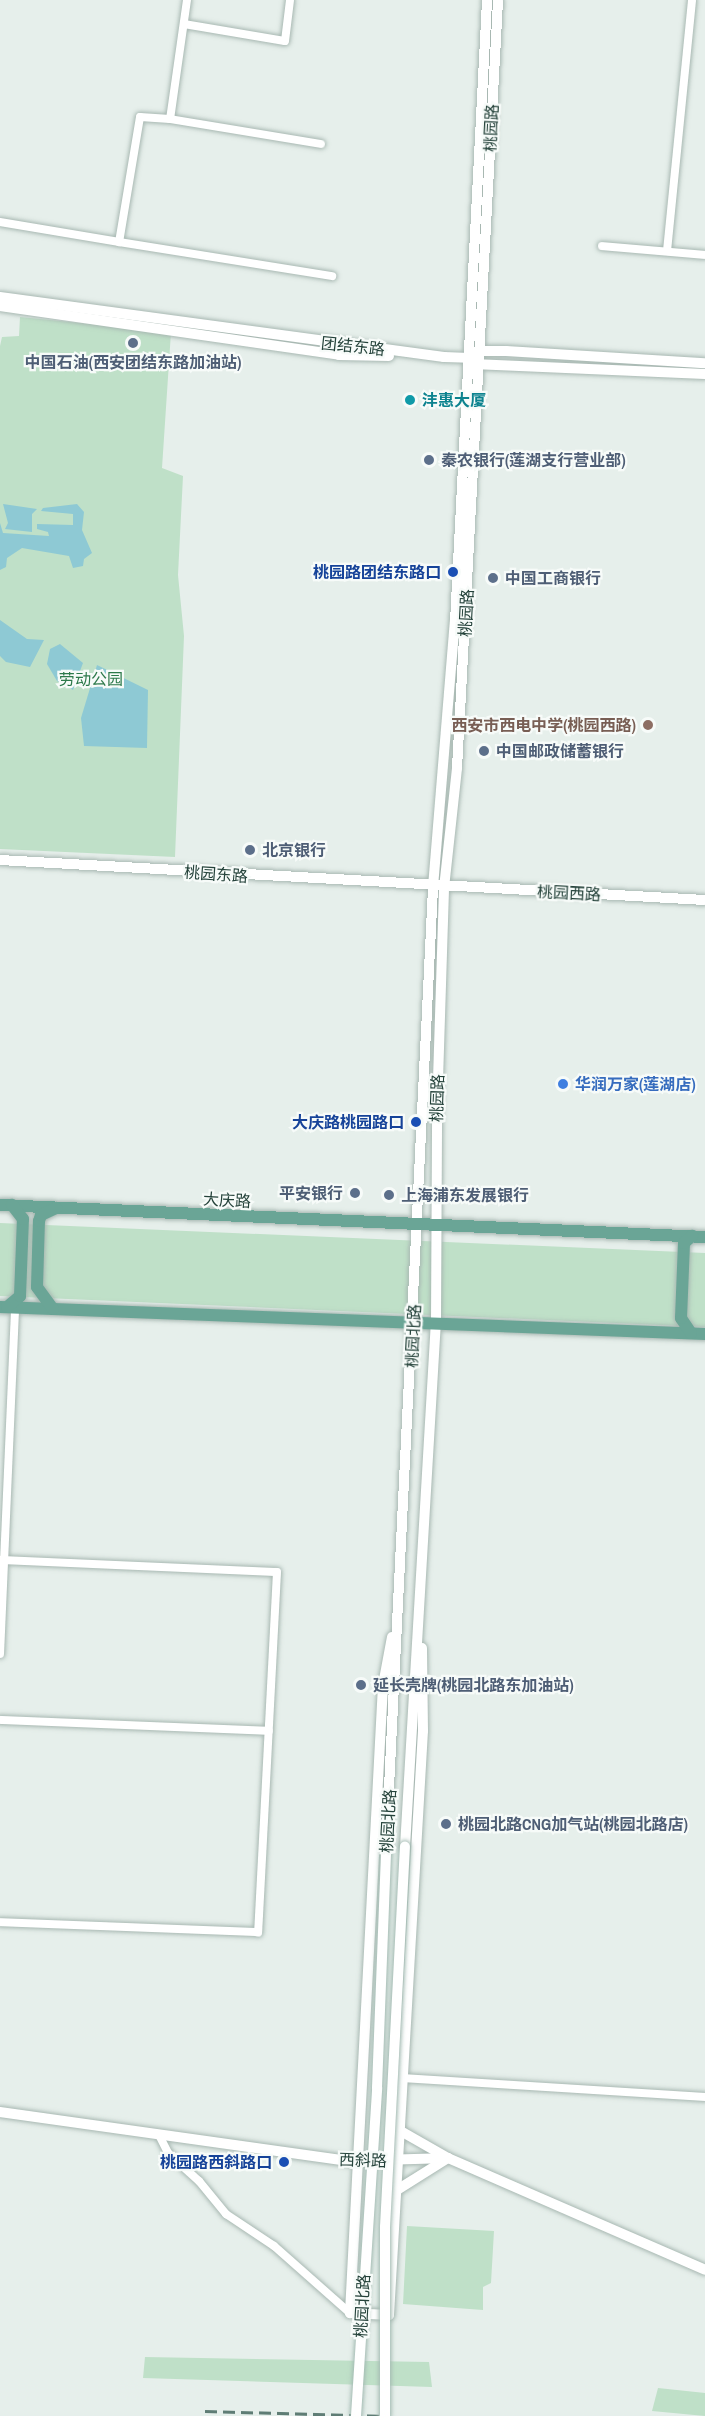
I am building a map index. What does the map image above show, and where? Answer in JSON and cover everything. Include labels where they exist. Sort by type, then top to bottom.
[{"type":"main road","name":"桃园路","points":[[434,1227],[444,888],[457,768],[487,0]]},
{"type":"main road","name":"桃园路","points":[[478,351],[498,0]]},
{"type":"main road","name":"团结东路","points":[[0,297],[327,344],[472,362]]},
{"type":"main road","points":[[0,306],[339,355],[705,374]]},
{"type":"main road","points":[[472,362],[478,351],[705,363]]},
{"type":"main road","name":"桃园路","points":[[418,1226],[433,887],[445,768],[472,362]]},
{"type":"main road","name":"桃园东路","points":[[0,860],[433,887]]},
{"type":"main road","name":"桃园西路","points":[[433,887],[705,900]]},
{"type":"main road","points":[[6,1205],[23,1219],[20,1296],[7,1307]]},
{"type":"main road","name":"大庆路","points":[[6,1205],[434,1227],[699,1236]]},
{"type":"main road","points":[[53,1309],[38,1293],[39,1221],[42,1215],[57,1207]]},
{"type":"main road","name":"桃园北路","points":[[356,2416],[377,2088],[386,1849],[418,1226]]},
{"type":"main road","name":"桃园北路","points":[[385,2416],[385,2227],[436,1321],[434,1227]]},
{"type":"main road","points":[[667,1332],[676,1318],[679,1243],[672,1235]]},
{"type":"main road","points":[[691,1333],[681,1318],[684,1243],[699,1236]]},
{"type":"main road","points":[[7,1307],[436,1321],[705,1334]]},
{"type":"main road","points":[[400,1595],[383,1685],[350,2313],[389,2315],[425,1686],[419,1610]]},
{"type":"main road","name":"西斜路","points":[[0,2112],[359,2161],[448,2158],[705,2270]]},
{"type":"main road","points":[[397,2190],[448,2158],[399,2130]]},
{"type":"street","points":[[170,119],[187,0]]},
{"type":"street","points":[[184,24],[285,40],[290,0]]},
{"type":"street","points":[[667,252],[692,0]]},
{"type":"street","points":[[119,242],[140,117],[170,119],[321,144]]},
{"type":"street","points":[[0,222],[332,276]]},
{"type":"street","points":[[602,246],[705,255]]},
{"type":"street","points":[[0,1654],[7,1307]]},
{"type":"street","points":[[0,1922],[258,1932],[277,1572],[2,1560]]},
{"type":"street","points":[[0,1720],[269,1731]]},
{"type":"street","points":[[402,2078],[705,2097]]},
{"type":"street","points":[[159,2135],[168,2153],[199,2181],[226,2214],[274,2246],[350,2313]]},
{"type":"green space","name":"劳动公园","points":[[20,317],[171,332],[162,468],[183,476],[178,575],[184,636],[175,857],[0,849],[0,346],[2,337],[19,336]]},
{"type":"green space","points":[[0,1223],[705,1253],[705,1327],[0,1296]]},
{"type":"green space","points":[[407,2226],[494,2231],[491,2283],[483,2287],[483,2310],[403,2304]]},
{"type":"green space","points":[[145,2357],[429,2362],[432,2387],[143,2378]]},
{"type":"green space","points":[[658,2388],[705,2393],[705,2416],[652,2411]]},
{"type":"water","points":[[3,504],[37,509],[32,514],[32,532],[5,529],[8,523]]},
{"type":"water","points":[[77,504],[84,512],[82,530],[92,553],[84,559],[83,566],[73,568],[69,556],[22,548],[7,558],[6,567],[0,570],[0,523],[3,533],[49,536],[48,532],[37,529],[37,524],[73,525],[73,514],[41,511],[43,508]]},
{"type":"water","points":[[0,620],[27,639],[44,640],[30,667],[6,662],[0,656]]},
{"type":"water","points":[[60,644],[83,663],[73,690],[57,681],[47,664],[50,649]]},
{"type":"water","points":[[97,665],[148,690],[147,748],[84,746],[81,718]]},
{"type":"railway","points":[[205,2411],[379,2416]]},
{"type":"place","name":"中国石油(西安团结东路加油站)","points":[[133,343]]},
{"type":"place","name":"沣惠大厦","points":[[410,400]]},
{"type":"place","name":"秦农银行(莲湖支行营业部)","points":[[429,460]]},
{"type":"place","name":"桃园路团结东路口","points":[[453,572]]},
{"type":"place","name":"中国工商银行","points":[[493,578]]},
{"type":"place","name":"西安市西电中学(桃园西路)","points":[[648,725]]},
{"type":"place","name":"中国邮政储蓄银行","points":[[484,751]]},
{"type":"place","name":"北京银行","points":[[250,850]]},
{"type":"place","name":"华润万家(莲湖店)","points":[[563,1084]]},
{"type":"place","name":"大庆路桃园路口","points":[[416,1122]]},
{"type":"place","name":"平安银行","points":[[355,1193]]},
{"type":"place","name":"上海浦东发展银行","points":[[389,1195]]},
{"type":"place","name":"延长壳牌(桃园北路东加油站)","points":[[361,1685]]},
{"type":"place","name":"桃园北路CNG加气站(桃园北路店)","points":[[446,1824]]},
{"type":"place","name":"桃园路西斜路口","points":[[284,2162]]}]
